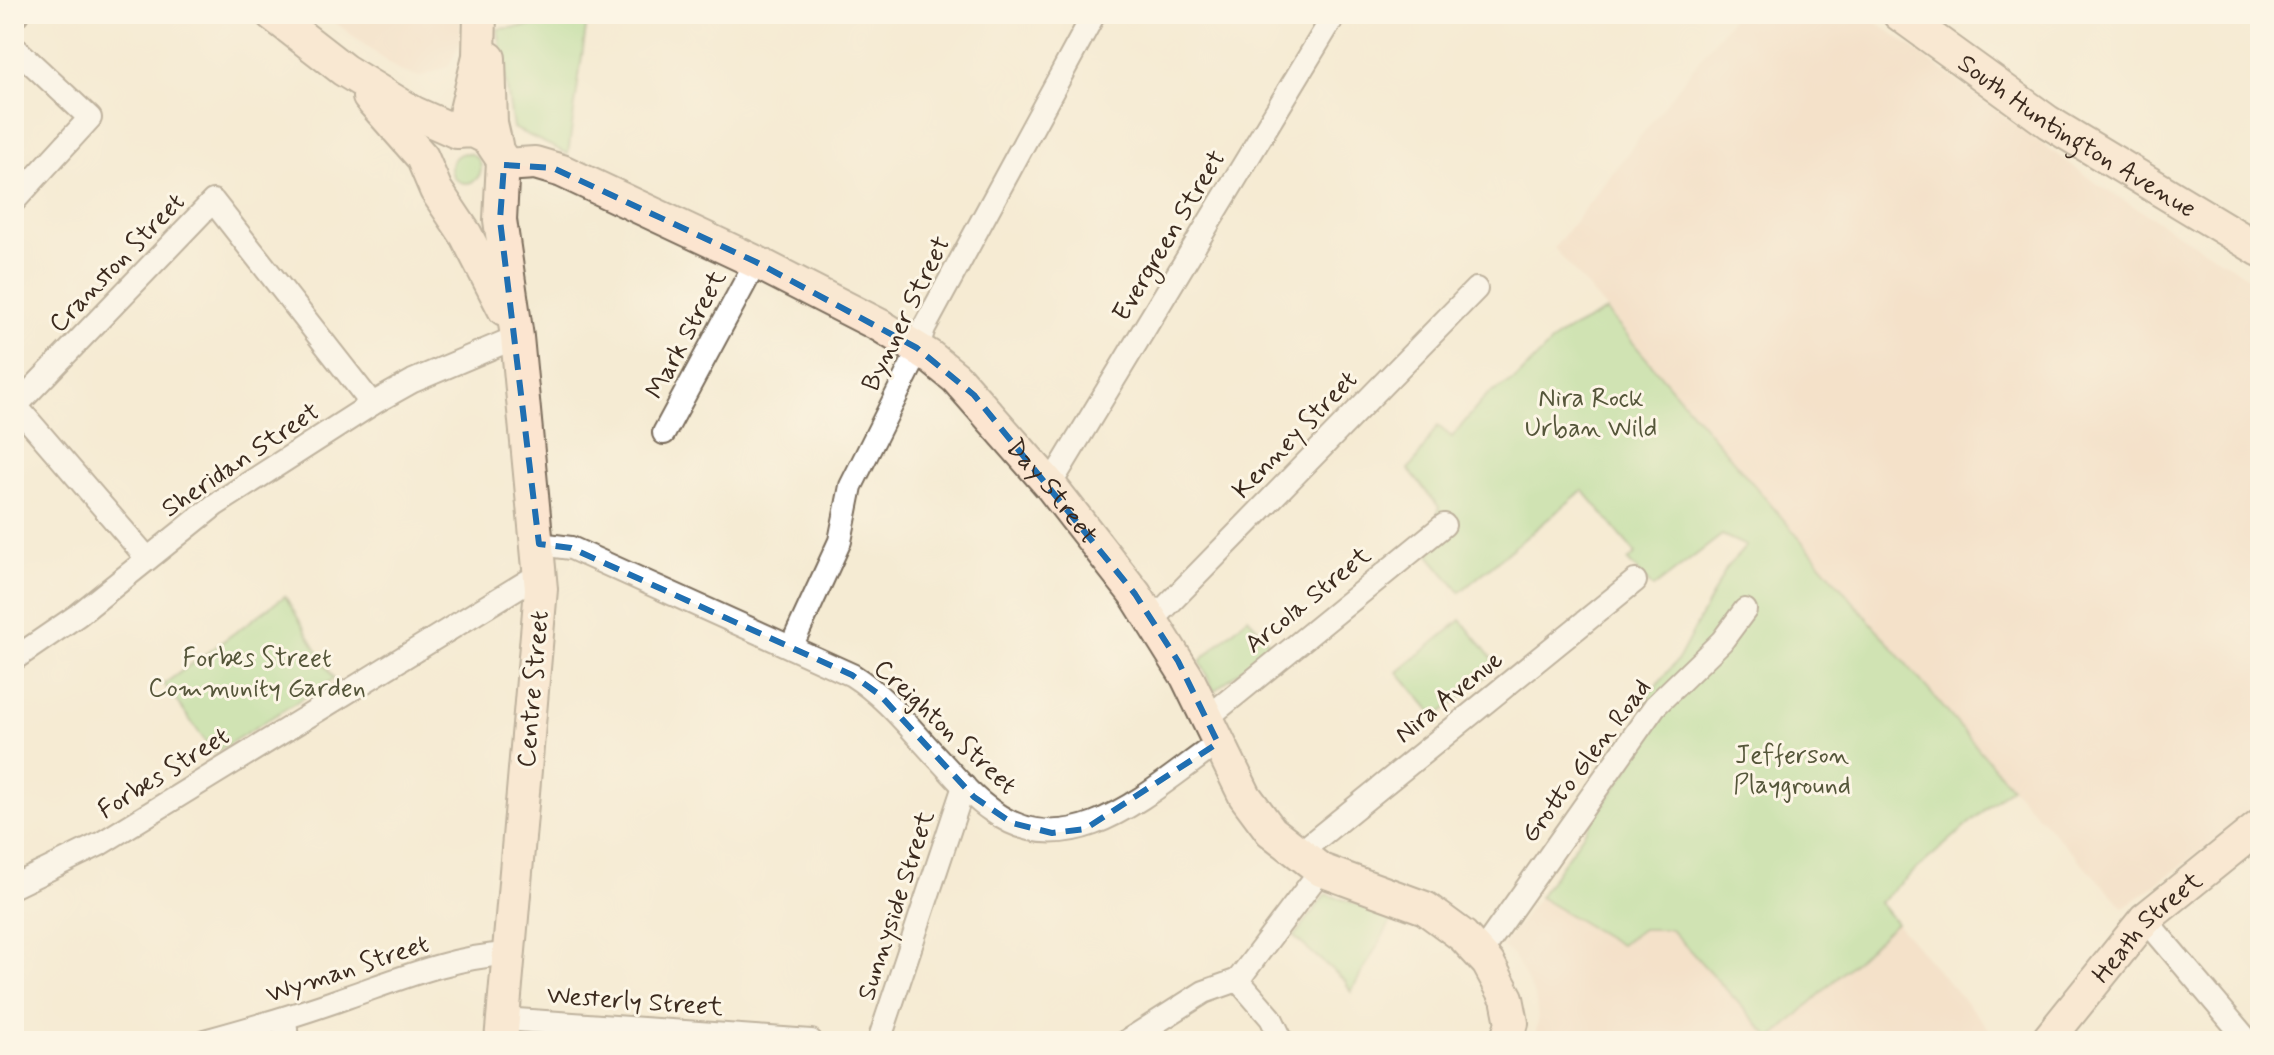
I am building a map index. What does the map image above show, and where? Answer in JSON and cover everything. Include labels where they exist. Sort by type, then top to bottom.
[{"type":"main road","name":"Centre Street","points":[[272,14],[344,70],[414,113],[459,132],[482,134],[501,162],[500,220],[517,337],[540,558],[538,640],[502,1030]]},
{"type":"main road","name":"South Huntington Avenue","points":[[1899,14],[2048,122],[2260,250]]},
{"type":"main road","points":[[480,23],[491,67],[491,123],[501,162],[489,198],[473,205],[456,204],[436,185],[435,148],[459,132],[479,56],[480,23]]},
{"type":"main road","name":"Centre Street","points":[[344,70],[416,150],[484,266],[517,337]]},
{"type":"main road","name":"Day Street","points":[[501,162],[535,163],[553,168],[756,262],[917,348],[974,395],[1050,485],[1153,620],[1258,815],[1309,862],[1432,911],[1481,953],[1501,985],[1510,1007],[1512,1023],[1506,1041]]},
{"type":"main road","name":"Heath Street","points":[[2047,1041],[2145,919],[2260,826]]},
{"type":"street","name":"Bynner Street","points":[[791,647],[840,541],[854,477],[913,362],[924,328],[1094,14]]},
{"type":"street","name":"Evergreen Street","points":[[1050,485],[1335,14]]},
{"type":"street","points":[[14,47],[90,118],[14,201]]},
{"type":"street","name":"Cranston Street","points":[[15,407],[213,201],[372,404]]},
{"type":"street","name":"Mark Street","points":[[664,433],[756,262]]},
{"type":"street","name":"Kenney Street","points":[[1153,620],[1476,289]]},
{"type":"street","name":"Sheridan Street","points":[[14,659],[78,615],[215,505],[372,404],[413,381],[517,337]]},
{"type":"street","points":[[15,407],[147,558]]},
{"type":"street","name":"Arcola Street","points":[[1213,730],[1444,525]]},
{"type":"street","name":"Creighton Street","points":[[540,558],[571,548],[837,668],[872,688],[993,813],[1012,823],[1042,832],[1074,831],[1116,814],[1213,730]]},
{"type":"street","name":"Forbes Street","points":[[14,886],[100,844],[540,558]]},
{"type":"street","name":"Nira Avenue","points":[[1238,980],[1309,862],[1635,581]]},
{"type":"street","name":"Grotto Glen Road","points":[[1481,953],[1655,706],[1722,641],[1745,610]]},
{"type":"street","name":"Sunnyside Street","points":[[879,1041],[964,786]]},
{"type":"street","points":[[2145,919],[2248,1041]]},
{"type":"street","name":"Wyman Street","points":[[204,1041],[286,1030],[420,972],[483,955],[507,954]]},
{"type":"street","points":[[1127,1041],[1204,992],[1238,980],[1271,1018],[1282,1041]]},
{"type":"street","name":"Westerly Street","points":[[502,1030],[811,1041]]},
{"type":"highlighted area","points":[[504,165],[553,168],[756,262],[917,348],[974,395],[1135,594],[1178,661],[1218,743],[1085,829],[1052,833],[1012,823],[974,797],[880,695],[852,675],[571,548],[539,544],[500,220]]},
{"type":"shaded area","points":[[324,14],[460,14],[461,42],[448,66],[420,77],[399,71]]},
{"type":"shaded area","points":[[1735,14],[1866,14],[2096,183],[2260,284],[2260,808],[2124,908],[2011,787],[1554,248]]},
{"type":"shaded area","points":[[1539,897],[1620,945],[1642,929],[1670,929],[1772,1039],[1896,923],[2000,1041],[1534,1041],[1538,1021],[1535,996],[1515,958],[1502,946]]},
{"type":"green space","points":[[587,21],[568,154],[513,128],[498,29]]},
{"type":"green space","points":[[466,153],[472,154],[480,162],[480,174],[472,182],[466,183],[460,182],[452,174],[451,168],[452,162],[460,154]]},
{"type":"green space","name":"Jefferson Playground","points":[[1606,311],[2011,787],[1879,902],[1896,923],[1772,1039],[1670,929],[1642,929],[1620,945],[1539,897],[1630,767],[1650,693],[1679,658],[1726,569],[1746,546],[1722,535],[1653,588],[1628,561],[1636,554],[1583,490],[1460,592],[1428,554],[1451,534],[1437,517],[1439,507],[1408,469],[1438,426],[1452,437],[1487,395],[1516,379],[1558,336]]},
{"type":"green space","name":"Forbes Street Community Garden","points":[[285,596],[334,679],[214,753],[164,684]]},
{"type":"green space","points":[[1248,617],[1272,646],[1214,691],[1200,661]]},
{"type":"green space","points":[[1461,620],[1498,666],[1436,717],[1398,672]]},
{"type":"green space","points":[[1326,894],[1394,916],[1351,992],[1345,981],[1294,937]]},
{"type":"park label","name":"Nira Rock Urban Wild","points":[[1591,412]]}]
